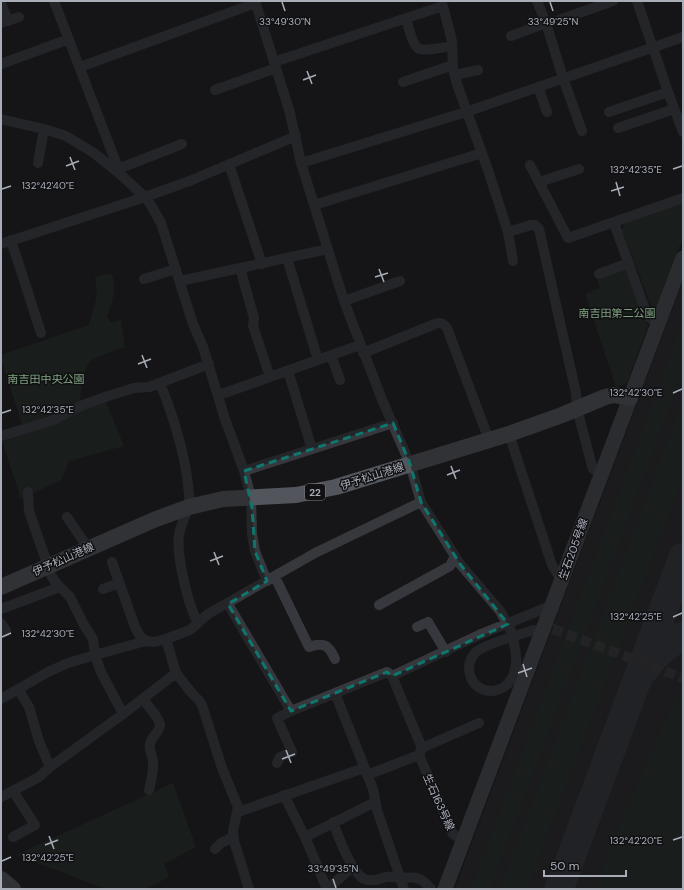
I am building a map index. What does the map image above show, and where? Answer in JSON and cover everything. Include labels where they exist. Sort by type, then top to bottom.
[{"type":"main road","name":"伊予松山港線","points":[[1,587],[156,518],[189,507],[223,499],[296,496],[336,487],[509,434],[614,395],[630,398]]},
{"type":"main road","points":[[1,879],[13,889]]},
{"type":"street","points":[[54,1],[119,171]]},
{"type":"street","points":[[537,1],[582,131]]},
{"type":"street","points":[[559,20],[613,1]]},
{"type":"street","points":[[636,1],[683,132]]},
{"type":"street","points":[[80,67],[256,2],[290,113],[301,163],[344,301],[361,349],[410,464],[421,502],[455,556],[500,611],[509,628],[514,644],[516,655],[515,671],[508,684],[493,691],[487,691],[477,686],[473,681],[470,672],[470,662],[475,653],[483,648],[534,630]]},
{"type":"street","points":[[1,3],[4,22],[19,17]]},
{"type":"street","points":[[215,90],[275,65],[443,6],[452,46],[454,70],[466,112],[482,153],[508,232],[513,261]]},
{"type":"street","points":[[406,18],[414,44],[418,48],[423,50],[452,46]]},
{"type":"street","points":[[511,36],[546,24]]},
{"type":"street","points":[[301,163],[466,112],[683,37]]},
{"type":"street","points":[[1,64],[69,39]]},
{"type":"street","points":[[403,82],[454,70],[478,70]]},
{"type":"street","points":[[538,87],[547,112]]},
{"type":"street","points":[[608,112],[668,92]]},
{"type":"street","points":[[618,128],[674,109]]},
{"type":"street","points":[[1,120],[44,129],[66,136],[94,153],[119,171],[145,197],[161,224],[193,324],[209,364],[244,472],[251,497],[253,543],[255,551],[309,647],[320,644],[327,646],[335,659]]},
{"type":"street","points":[[38,163],[44,129]]},
{"type":"street","points":[[41,333],[6,242],[145,197],[296,136]]},
{"type":"street","points":[[119,171],[182,144]]},
{"type":"street","points":[[314,205],[482,153]]},
{"type":"street","points":[[229,164],[262,264]]},
{"type":"street","points":[[530,165],[568,238],[683,198]]},
{"type":"street","points":[[539,182],[579,168]]},
{"type":"street","points":[[614,223],[646,312],[650,318],[658,324]]},
{"type":"street","points":[[508,232],[531,225],[535,226],[538,230],[576,393],[577,409],[591,462],[594,469],[602,473]]},
{"type":"street","points":[[180,281],[328,249]]},
{"type":"street","points":[[287,258],[318,360]]},
{"type":"street","name":"生石205号線","points":[[463,841],[683,258]]},
{"type":"street","points":[[599,274],[629,264]]},
{"type":"street","points":[[240,268],[254,318],[253,326],[270,377]]},
{"type":"street","points":[[144,279],[176,269]]},
{"type":"street","points":[[344,301],[400,281]]},
{"type":"street","points":[[219,395],[330,355],[361,349],[440,323],[444,324],[447,328],[489,440]]},
{"type":"street","points":[[330,355],[340,380]]},
{"type":"street","points":[[1,436],[51,421],[83,405],[108,396],[134,388],[149,387],[209,364]]},
{"type":"street","points":[[288,371],[312,449]]},
{"type":"street","points":[[160,383],[174,420],[189,494],[189,507],[179,533],[178,544],[189,603],[198,623]]},
{"type":"street","points":[[244,472],[393,423]]},
{"type":"street","points":[[509,434],[552,566],[563,578]]},
{"type":"street","points":[[28,492],[29,511],[51,575],[70,597],[93,639],[95,655],[101,672],[124,714]]},
{"type":"street","points":[[1,699],[48,672],[68,663],[146,641],[154,642],[166,640],[190,630],[208,614],[228,604],[315,553],[421,502]]},
{"type":"street","points":[[67,517],[88,548]]},
{"type":"street","points":[[379,604],[450,566],[455,556]]},
{"type":"street","points":[[112,562],[135,627],[140,636],[146,641]]},
{"type":"street","points":[[103,589],[119,583]]},
{"type":"street","points":[[1,609],[60,587]]},
{"type":"street","points":[[228,604],[291,711]]},
{"type":"street","points":[[277,763],[280,757],[292,752],[277,718],[387,672],[392,676],[446,652],[479,635],[509,628],[553,605]]},
{"type":"street","points":[[417,627],[428,622],[446,652]]},
{"type":"street","points":[[166,640],[176,673],[190,691],[200,700],[222,768],[238,807],[238,812],[234,823],[233,837],[236,851],[249,889]]},
{"type":"street","points":[[1,797],[39,777],[50,767],[124,714],[176,673]]},
{"type":"street","name":"生石163号線","points":[[392,676],[453,834],[463,841],[445,889]]},
{"type":"street","points":[[18,689],[29,707],[39,741],[50,767]]},
{"type":"street","points":[[335,693],[373,789],[377,810],[404,889]]},
{"type":"street","points":[[143,699],[159,720],[160,725],[158,731],[152,737],[149,747],[154,760],[149,790]]},
{"type":"street","points":[[238,812],[284,795],[366,771],[420,751],[479,723]]},
{"type":"street","points":[[13,836],[35,825],[14,791]]},
{"type":"street","points":[[284,795],[305,837],[327,889],[353,866]]},
{"type":"street","points":[[305,837],[375,802]]},
{"type":"street","points":[[333,822],[344,851],[356,871],[364,879],[372,880],[387,877],[416,877],[422,879],[431,889]]},
{"type":"street","points":[[215,849],[221,843],[233,837]]},
{"type":"highlighted area","points":[[393,423],[410,464],[421,502],[460,564],[508,624],[392,676],[387,672],[291,711],[228,604],[267,581],[255,551],[252,508],[244,471]]},
{"type":"shaded area","points":[[683,281],[683,889],[455,889],[474,837]]},
{"type":"green space","points":[[683,202],[683,237],[657,306],[652,308],[622,230],[625,223]]},
{"type":"green space","name":"南吉田第二公園","points":[[627,268],[648,326],[627,383],[616,387],[585,294],[600,288],[597,278]]},
{"type":"green space","name":"南吉田中央公園","points":[[106,274],[112,275],[114,286],[112,302],[107,317],[111,322],[121,320],[125,347],[107,353],[93,360],[87,366],[83,378],[80,411],[106,402],[124,446],[69,461],[61,480],[21,499],[2,441],[25,433],[1,355],[89,325],[97,296],[95,277]]},
{"type":"green space","points":[[683,321],[683,372],[490,889],[471,889]]},
{"type":"green space","points":[[683,400],[683,478],[527,889],[500,889]]},
{"type":"green space","points":[[683,692],[683,889],[595,889],[618,828],[673,703]]},
{"type":"green space","points":[[173,783],[196,847],[164,864],[169,877],[146,889],[106,889],[16,855]]},
{"type":"taxiway","points":[[559,889],[683,557]]},
{"type":"taxiway","points":[[646,668],[662,649],[683,636]]},
{"type":"tunnel","points":[[538,630],[553,629],[683,678]]}]
